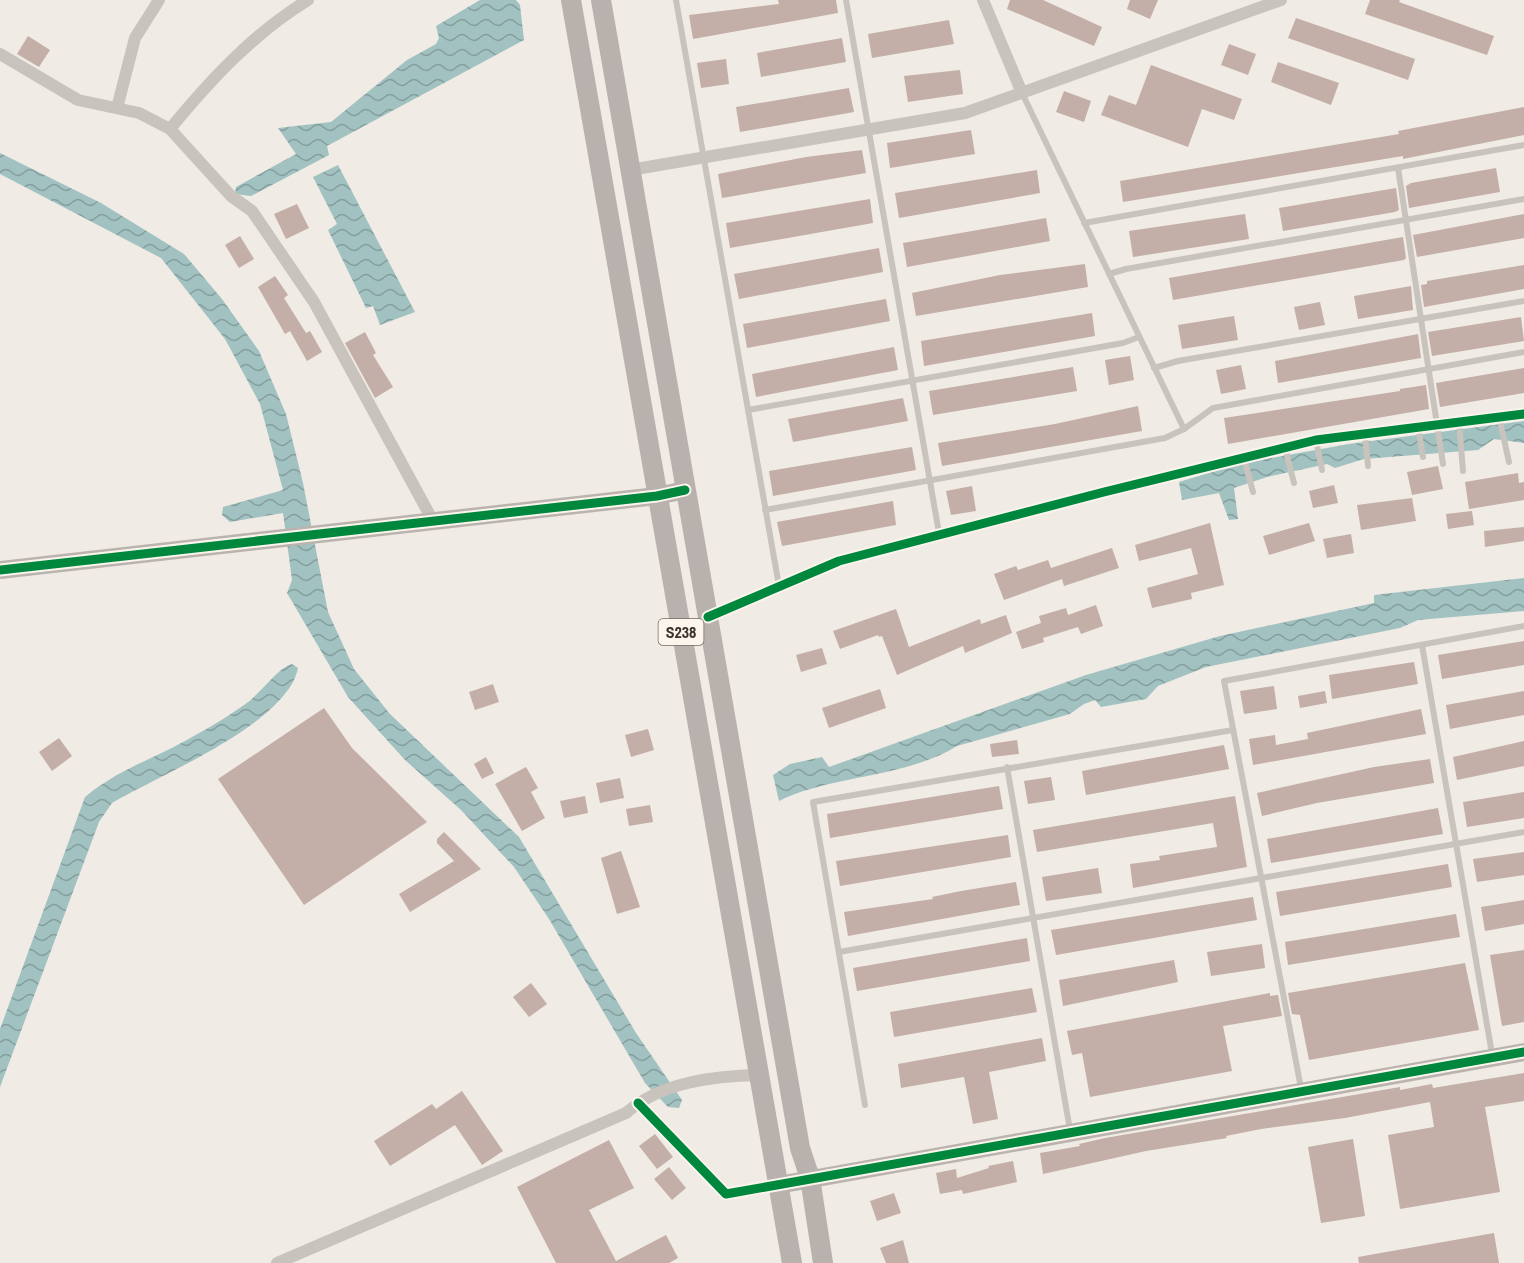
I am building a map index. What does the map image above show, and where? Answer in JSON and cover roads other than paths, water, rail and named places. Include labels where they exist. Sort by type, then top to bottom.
[{"type":"main road","name":"S238","points":[[571,0],[792,1263]]},
{"type":"main road","name":"S238","points":[[601,0],[685,490],[801,1148],[810,1178],[823,1263]]},
{"type":"street","points":[[117,108],[135,38],[159,0]]},
{"type":"street","points":[[170,129],[208,82],[244,47],[308,0]]},
{"type":"street","points":[[983,0],[1022,93]]},
{"type":"street","points":[[630,170],[965,112],[1281,0]]},
{"type":"street","points":[[0,54],[78,100],[139,113],[170,129],[217,182],[252,211],[314,302],[433,521]]},
{"type":"street","points":[[708,617],[838,561],[939,533],[1316,440],[1524,414]]},
{"type":"street","points":[[0,570],[657,496],[685,490]]},
{"type":"street","points":[[638,1102],[726,1194],[1302,1090],[1524,1053]]},
{"type":"street","points":[[277,1263],[626,1113],[638,1102],[684,1085],[722,1076],[759,1076]]},
{"type":"lane","points":[[676,0],[779,586]]},
{"type":"lane","points":[[846,0],[939,533]]},
{"type":"lane","points":[[1022,93],[1184,429]]},
{"type":"lane","points":[[1084,223],[1524,145]]},
{"type":"lane","points":[[1398,168],[1439,425],[1443,464]]},
{"type":"lane","points":[[1109,274],[1126,268],[1524,200]]},
{"type":"lane","points":[[1154,368],[1178,361],[1524,301]]},
{"type":"lane","points":[[748,410],[1123,343],[1139,337]]},
{"type":"lane","points":[[765,510],[1165,438],[1184,429],[1213,408],[1524,352]]},
{"type":"lane","points":[[1499,417],[1509,462]]},
{"type":"lane","points":[[1459,422],[1463,471]]},
{"type":"lane","points":[[1418,427],[1423,458]]},
{"type":"lane","points":[[1365,434],[1368,466]]},
{"type":"lane","points":[[1316,440],[1322,470]]},
{"type":"lane","points":[[1285,448],[1294,483]]},
{"type":"lane","points":[[1244,458],[1253,492]]},
{"type":"lane","points":[[1302,1090],[1224,681],[1524,626]]},
{"type":"lane","points":[[1422,645],[1492,1058]]},
{"type":"lane","points":[[865,1105],[813,802],[1233,730]]},
{"type":"lane","points":[[1007,767],[1070,1133]]},
{"type":"lane","points":[[839,951],[1524,832]]},
{"type":"water","points":[[480,0],[516,0],[520,5],[524,40],[327,146],[329,155],[251,196],[235,194],[236,187],[296,154],[278,128],[331,122],[407,60],[436,44],[439,38],[436,26]]},
{"type":"water","points":[[0,153],[101,203],[184,254],[222,299],[259,351],[286,414],[303,483],[328,612],[354,669],[390,714],[519,837],[636,1033],[682,1100],[679,1108],[668,1107],[645,1083],[549,919],[514,867],[461,810],[405,760],[348,697],[287,593],[292,580],[283,513],[230,522],[222,515],[223,507],[283,490],[260,404],[225,339],[161,258],[0,174]]},
{"type":"water","points":[[338,165],[415,312],[380,325],[373,306],[366,308],[328,230],[337,224],[313,177]]},
{"type":"water","points":[[1524,421],[1524,443],[1494,439],[1478,450],[1364,459],[1335,468],[1327,464],[1267,477],[1234,488],[1238,519],[1229,520],[1219,493],[1182,500],[1179,482],[1238,464],[1349,444]]},
{"type":"water","points":[[1524,578],[1524,611],[1418,620],[1400,628],[1206,667],[1158,686],[1146,699],[1101,707],[1095,700],[1084,704],[1070,714],[957,746],[915,764],[799,792],[779,801],[773,775],[790,764],[822,757],[829,767],[1086,675],[1220,636],[1374,603],[1374,595]]},
{"type":"water","points":[[292,664],[298,668],[289,689],[271,709],[247,728],[189,763],[112,803],[99,822],[0,1087],[0,1029],[85,797],[121,773],[185,741],[230,715],[250,700],[286,666]]}]
